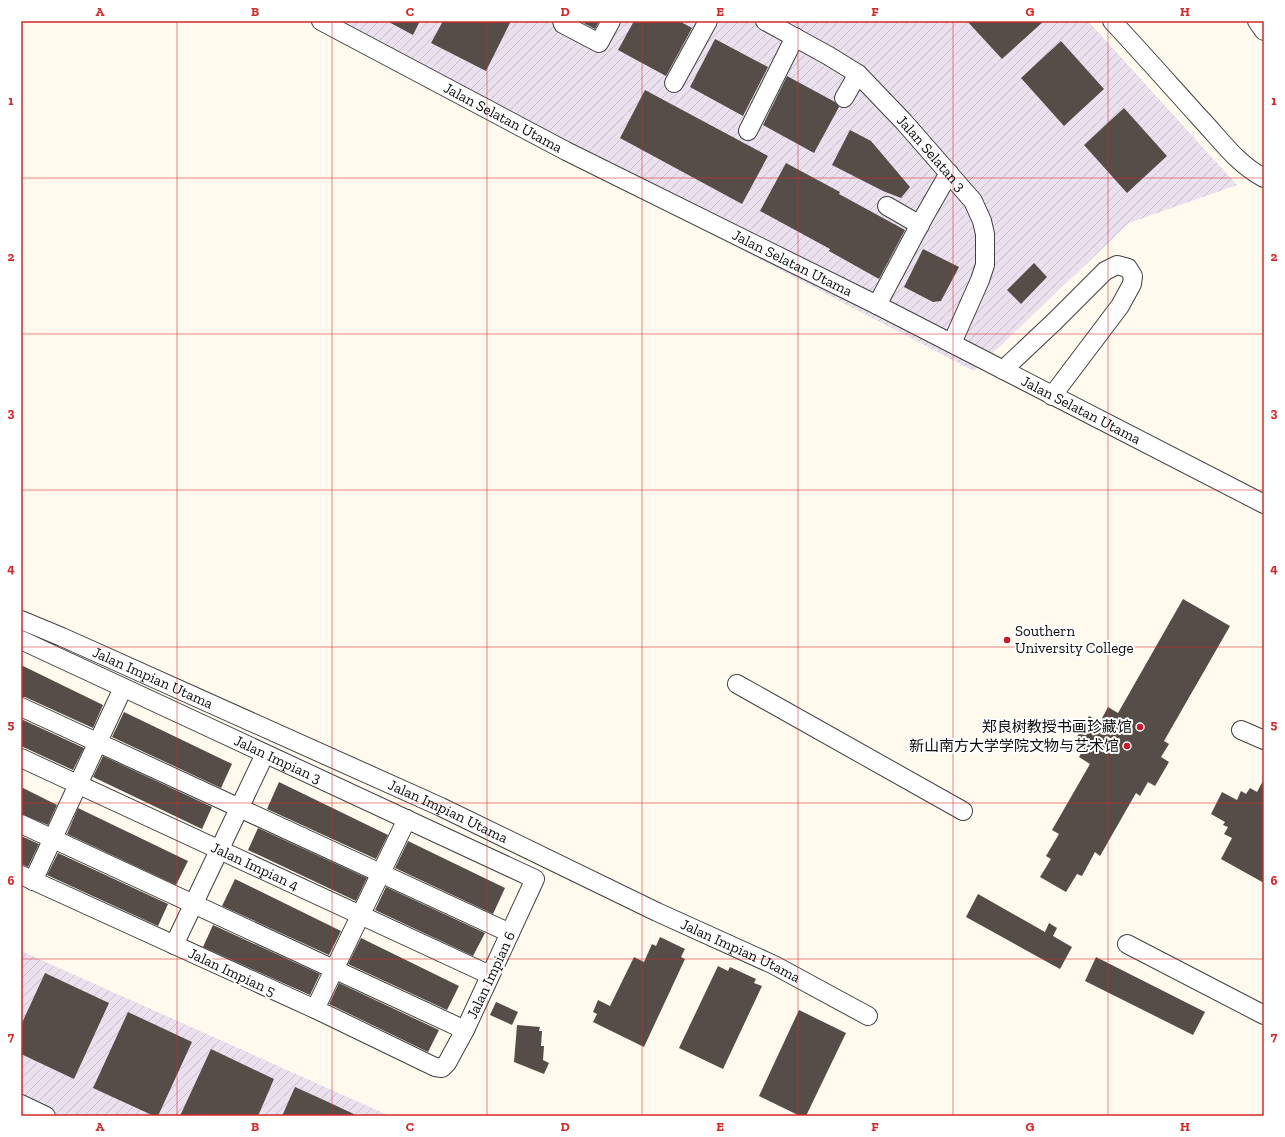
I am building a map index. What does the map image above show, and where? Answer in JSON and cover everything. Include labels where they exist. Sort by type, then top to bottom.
[{"type":"street","name":"Jalan Selatan Utama","points":[[321,21],[566,151],[877,305],[1264,504]]},
{"type":"street","points":[[562,21],[563,24],[599,43],[611,21]]},
{"type":"street","points":[[674,83],[708,21]]},
{"type":"street","name":"Jalan Selatan 3","points":[[765,21],[858,74],[950,172],[973,201],[982,221],[985,234],[985,265],[980,280],[952,343]]},
{"type":"street","points":[[1112,21],[1235,158],[1246,168],[1264,178]]},
{"type":"street","points":[[1257,21],[1264,31]]},
{"type":"street","points":[[748,131],[795,37]]},
{"type":"street","points":[[844,98],[858,74]]},
{"type":"street","points":[[877,305],[950,172]]},
{"type":"street","points":[[887,206],[920,225]]},
{"type":"street","points":[[1003,370],[1105,271],[1117,265],[1128,268],[1133,276],[1132,284],[1120,306],[1052,396]]},
{"type":"street","name":"Jalan Impian Utama","points":[[21,620],[440,807],[657,912],[774,965],[868,1016]]},
{"type":"street","name":"Jalan Impian 3","points":[[21,640],[535,879]]},
{"type":"street","points":[[737,684],[963,811]]},
{"type":"street","points":[[27,878],[52,839],[123,688]]},
{"type":"street","points":[[21,707],[510,933]]},
{"type":"street","points":[[1241,730],[1264,740]]},
{"type":"street","points":[[174,945],[265,754]]},
{"type":"street","name":"Jalan Impian 4","points":[[21,758],[490,976]]},
{"type":"street","points":[[315,1009],[407,819]]},
{"type":"street","points":[[21,824],[465,1030]]},
{"type":"street","name":"Jalan Impian 5","points":[[27,878],[315,1009],[435,1067],[442,1068]]},
{"type":"street","name":"Jalan Impian 6","points":[[442,1068],[447,1063],[465,1030],[535,879]]},
{"type":"street","points":[[1127,944],[1264,1016]]},
{"type":"street","points":[[21,1104],[46,1116]]},
{"type":"shaded area","points":[[316,21],[1088,21],[1237,185],[1129,223],[974,371],[563,157]]},
{"type":"shaded area","points":[[21,951],[390,1116],[21,1116]]},
{"type":"building","points":[[387,21],[420,21],[413,35]]},
{"type":"building","points":[[443,21],[511,21],[486,71],[431,43]]},
{"type":"building","points":[[580,21],[599,21],[595,29]]},
{"type":"building","points":[[634,21],[679,21],[692,28],[666,76],[618,50]]},
{"type":"building","points":[[967,21],[1044,21],[1002,59]]},
{"type":"building","points":[[715,39],[768,67],[743,116],[690,87]]},
{"type":"building","points":[[1061,41],[1104,89],[1064,126],[1021,78]]},
{"type":"building","points":[[787,76],[835,102],[839,107],[814,153],[763,125]]},
{"type":"building","points":[[645,90],[768,156],[742,204],[620,138]]},
{"type":"building","points":[[1124,108],[1167,156],[1127,193],[1084,145]]},
{"type":"building","points":[[850,130],[871,141],[910,187],[901,198],[883,191],[832,165]]},
{"type":"building","points":[[786,163],[840,192],[839,194],[905,230],[879,279],[829,251],[830,249],[760,211]]},
{"type":"building","points":[[923,249],[959,267],[941,301],[933,302],[904,287]]},
{"type":"building","points":[[1034,263],[1047,277],[1021,304],[1007,290]]},
{"type":"building","points":[[1183,599],[1230,626],[1164,741],[1169,744],[1161,757],[1169,762],[1155,786],[1148,782],[1140,796],[1136,793],[1100,856],[1095,852],[1082,876],[1077,874],[1066,892],[1040,877],[1051,859],[1046,856],[1059,834],[1052,830],[1090,764],[1079,757],[1085,746],[1075,740],[1089,716],[1100,722],[1108,707],[1118,713]]},
{"type":"building","points":[[21,665],[103,705],[93,728],[25,697],[21,697]]},
{"type":"building","points":[[124,712],[232,764],[221,788],[112,737]]},
{"type":"building","points":[[21,719],[84,748],[73,770],[21,746]]},
{"type":"building","points":[[103,756],[212,807],[202,829],[93,777]]},
{"type":"building","points":[[1264,779],[1264,883],[1221,859],[1232,838],[1224,834],[1228,827],[1223,825],[1225,822],[1211,814],[1222,792],[1237,800],[1241,791],[1246,794],[1250,788],[1257,792]]},
{"type":"building","points":[[279,782],[388,835],[376,859],[267,809]]},
{"type":"building","points":[[21,787],[57,805],[48,825],[21,814]]},
{"type":"building","points":[[78,808],[188,861],[176,885],[67,834]]},
{"type":"building","points":[[258,828],[367,878],[356,901],[248,850]]},
{"type":"building","points":[[21,836],[39,844],[28,867],[21,864]]},
{"type":"building","points":[[408,841],[505,888],[493,914],[395,868]]},
{"type":"building","points":[[58,853],[168,904],[158,926],[47,875]]},
{"type":"building","points":[[235,879],[341,931],[329,955],[222,906]]},
{"type":"building","points":[[386,887],[485,933],[473,956],[375,910]]},
{"type":"building","points":[[978,894],[1045,932],[1049,923],[1057,928],[1053,936],[1072,947],[1060,969],[966,917]]},
{"type":"building","points":[[213,925],[320,974],[310,995],[203,947]]},
{"type":"building","points":[[660,937],[685,949],[681,957],[685,959],[644,1047],[593,1022],[597,1014],[593,1012],[598,1000],[610,1006],[634,957],[644,962],[652,944],[656,946]]},
{"type":"building","points":[[361,938],[459,986],[447,1010],[348,964]]},
{"type":"building","points":[[1096,957],[1205,1012],[1193,1035],[1085,981]]},
{"type":"building","points":[[718,966],[728,971],[730,967],[756,979],[754,983],[762,986],[723,1069],[679,1048]]},
{"type":"building","points":[[45,973],[109,1003],[74,1079],[21,1054],[21,1025]]},
{"type":"building","points":[[339,983],[439,1030],[428,1052],[329,1004]]},
{"type":"building","points":[[496,1002],[518,1012],[512,1025],[490,1015]]},
{"type":"building","points":[[799,1010],[846,1033],[806,1116],[800,1116],[759,1096]]},
{"type":"building","points":[[128,1012],[192,1042],[158,1116],[154,1116],[93,1088]]},
{"type":"building","points":[[517,1025],[540,1027],[539,1031],[542,1031],[541,1046],[544,1046],[543,1060],[549,1063],[544,1074],[514,1062]]},
{"type":"building","points":[[211,1049],[274,1079],[258,1116],[180,1116]]},
{"type":"building","points":[[295,1087],[326,1101],[358,1116],[282,1116]]},
{"type":"place","name":"Southern University College","points":[[1007,640]]},
{"type":"place","name":"郑良树教授书画珍藏馆","points":[[1140,727]]},
{"type":"place","name":"新山南方大学学院文物与艺术馆","points":[[1127,746]]}]
